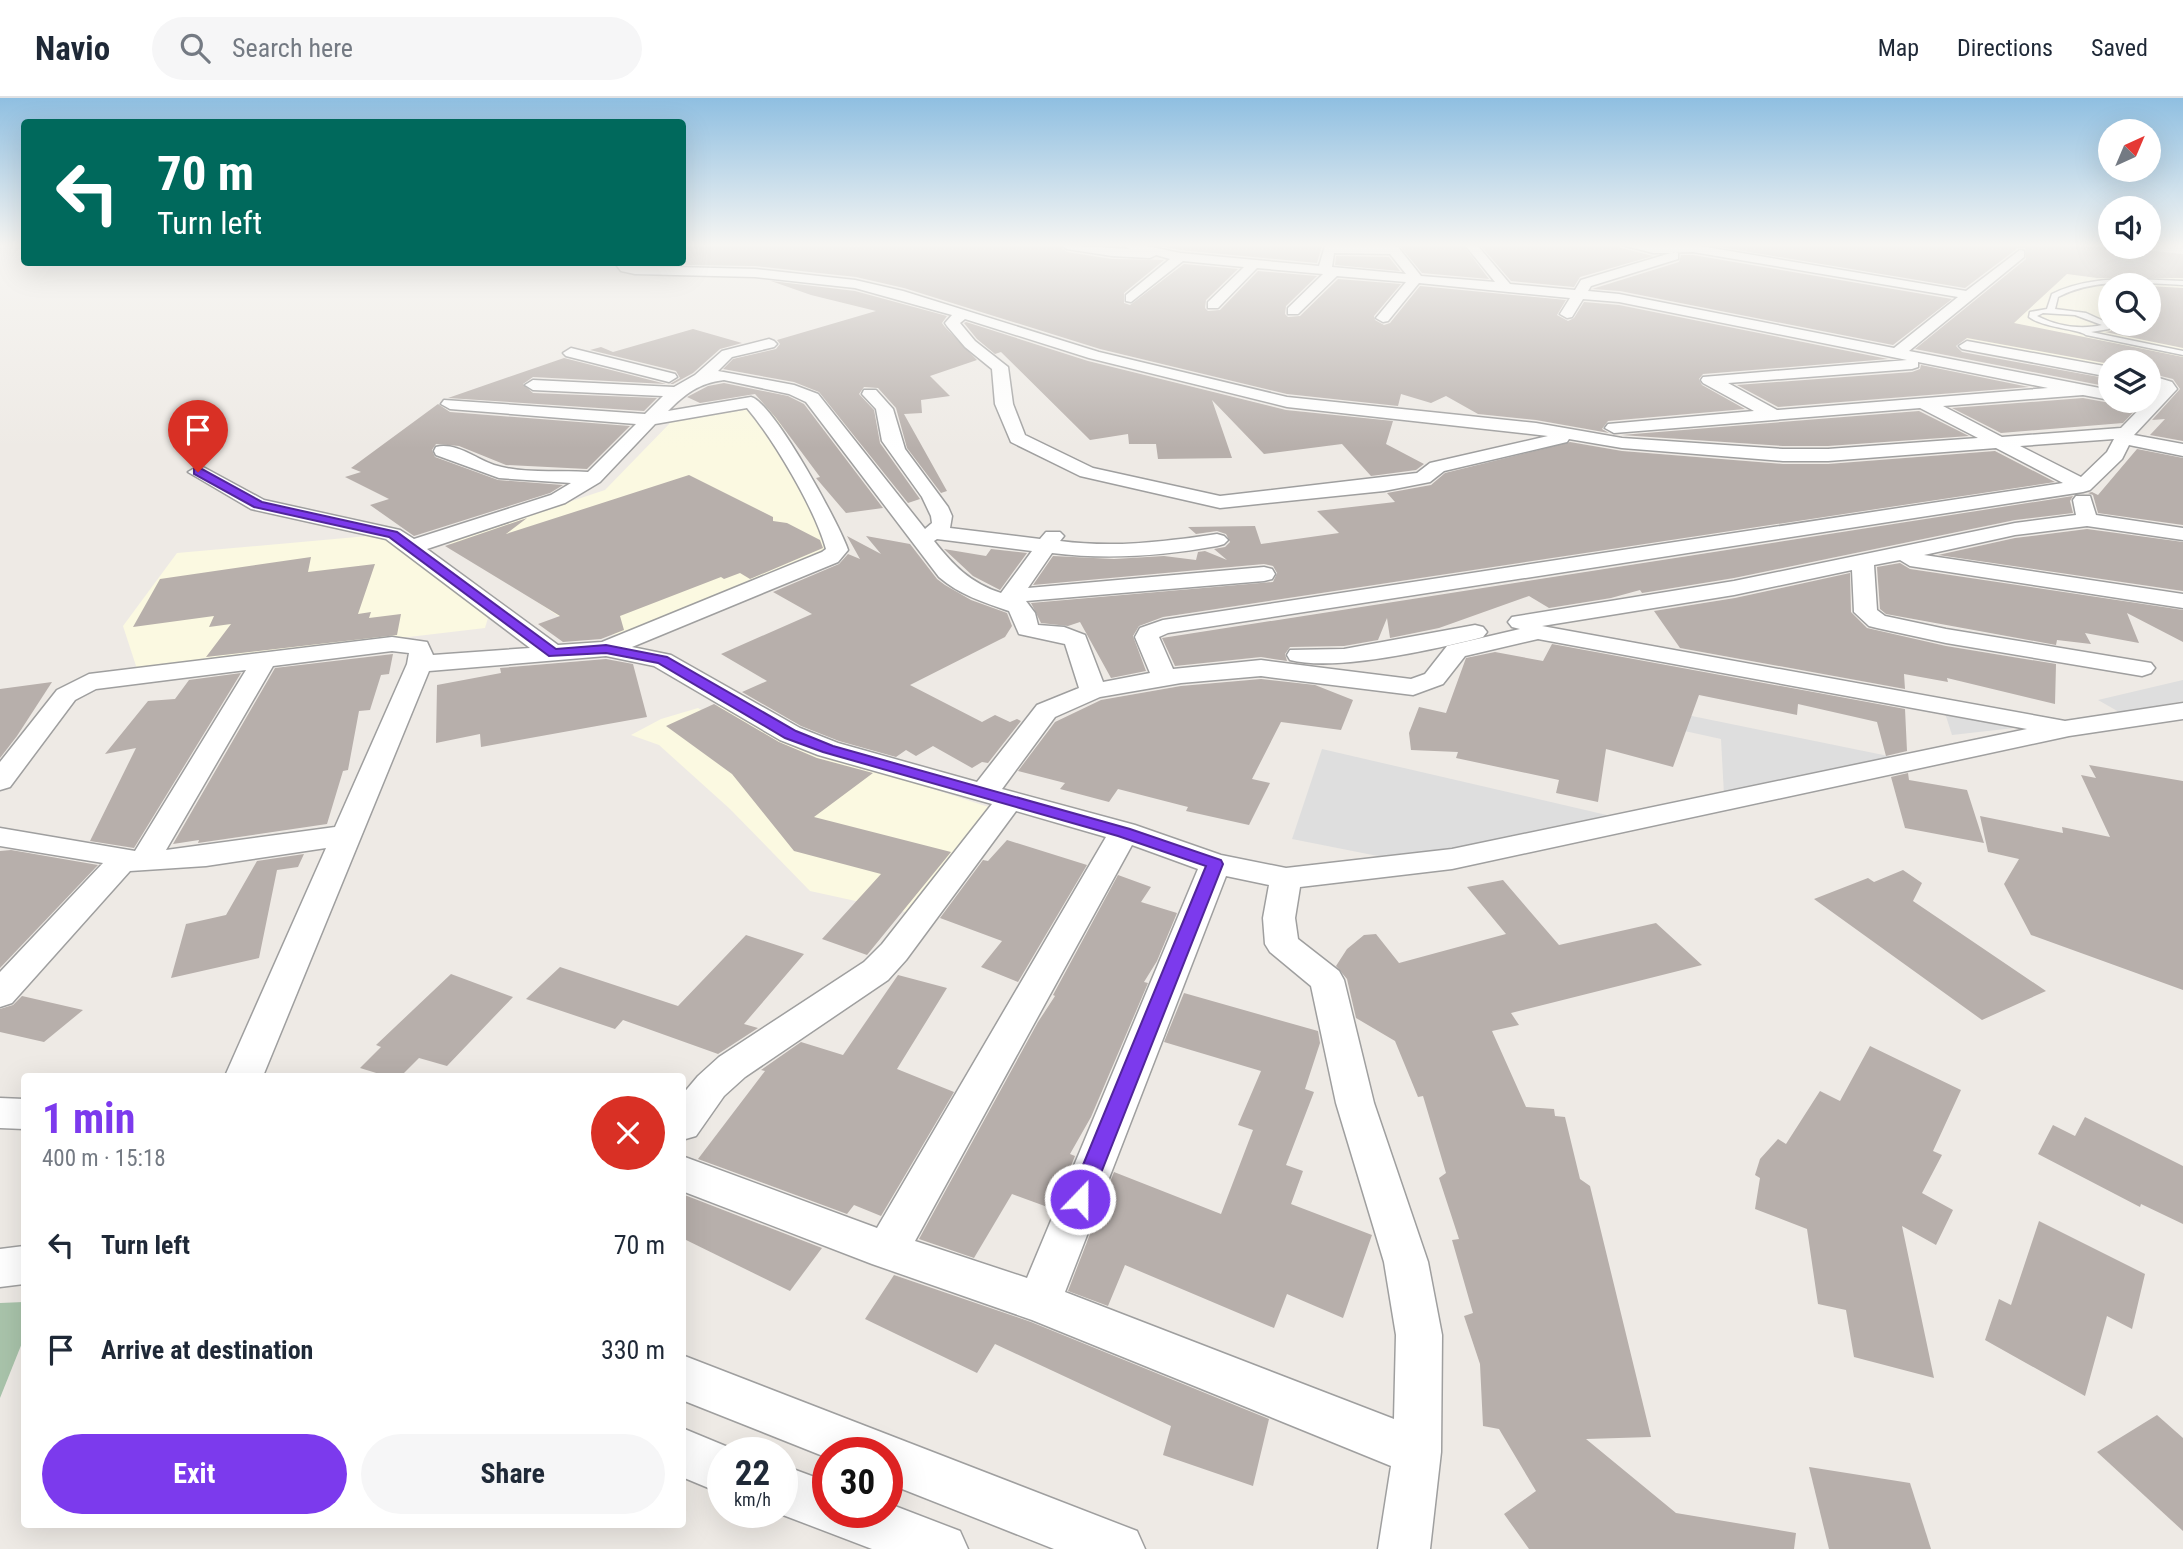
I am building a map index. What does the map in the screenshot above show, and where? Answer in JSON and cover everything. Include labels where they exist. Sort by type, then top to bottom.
[{"type":"street","points":[[958,313],[1094,355],[1287,402],[1566,432],[1622,443],[1783,455],[1871,453],[2125,436],[2183,450]]},
{"type":"street","points":[[1383,318],[1387,313]]},
{"type":"street","points":[[1702,313],[2098,393]]},
{"type":"street","points":[[1898,352],[1932,339],[1954,313]]},
{"type":"street","points":[[962,314],[952,323],[970,344],[1000,367],[1004,404],[1017,438],[1087,472],[1220,502],[1323,492],[1423,478],[1437,467],[1562,437],[1566,432],[2081,390]]},
{"type":"street","points":[[1892,332],[2098,370]]},
{"type":"street","points":[[1752,376],[1806,334]]},
{"type":"street","points":[[412,547],[558,499],[593,478],[649,420],[727,354],[769,344]]},
{"type":"street","points":[[571,354],[690,383]]},
{"type":"street","points":[[1774,415],[1709,381],[1851,371],[1941,361]]},
{"type":"street","points":[[1851,371],[1924,403],[2083,486]]},
{"type":"street","points":[[533,385],[690,383],[724,375],[794,390],[812,398],[929,536],[947,572],[979,594],[1009,599],[1264,574]]},
{"type":"street","points":[[2161,384],[2169,387],[2166,394],[2161,396]]},
{"type":"street","points":[[450,404],[649,420],[751,402],[794,390]]},
{"type":"street","points":[[870,394],[884,404],[888,413],[889,437],[939,511],[942,526],[929,536]]},
{"type":"street","points":[[606,649],[830,557],[837,550],[836,542],[783,449],[751,402]]},
{"type":"street","points":[[2161,405],[2173,407]]},
{"type":"street","points":[[1165,678],[1147,638],[1148,634],[1163,627],[2083,486],[2115,454],[2139,413]]},
{"type":"street","points":[[443,451],[463,456],[486,469],[501,472],[593,478]]},
{"type":"street","points":[[198,472],[258,505],[383,531],[402,539],[553,653]]},
{"type":"street","points":[[2083,486],[2087,520]]},
{"type":"street","points":[[1205,673],[1208,666],[1224,659],[1281,653],[1345,656],[1467,634],[1544,616],[1734,588],[2015,529],[2087,520],[2183,534]]},
{"type":"street","points":[[929,536],[1048,542],[1123,552],[1157,550],[1217,540]]},
{"type":"street","points":[[1009,599],[1048,542]]},
{"type":"street","points":[[1889,556],[2183,601]]},
{"type":"street","points":[[1863,561],[1866,612],[1871,619],[1946,636],[2142,668]]},
{"type":"street","points":[[1009,599],[1023,613],[1027,629],[1068,635],[1076,640],[1093,691]]},
{"type":"street","points":[[686,1120],[711,1086],[732,1068],[876,971],[902,943],[996,798],[1046,711],[1093,691],[1165,678],[1261,668],[1413,687],[1434,679],[1455,651],[1538,632],[2069,728]]},
{"type":"street","points":[[0,781],[66,695],[76,687],[111,678],[408,644],[418,647],[421,653],[419,664],[245,1073]]},
{"type":"street","points":[[419,664],[606,649],[662,660],[790,734],[828,749],[1124,832],[1215,864],[1286,878],[1452,859],[2069,728],[2183,711]]},
{"type":"street","points":[[0,994],[133,861],[263,662]]},
{"type":"street","points":[[887,1251],[1124,832]]},
{"type":"street","points":[[0,837],[119,856],[133,861],[210,855],[346,835]]},
{"type":"street","points":[[1039,1302],[1215,864]]},
{"type":"street","points":[[1286,878],[1279,918],[1282,944],[1327,980],[1355,1103],[1406,1262],[1419,1335],[1417,1452],[1404,1549]]},
{"type":"street","points":[[0,1113],[21,1114]]},
{"type":"street","points":[[686,1174],[887,1251],[1039,1302],[1417,1452]]},
{"type":"street","points":[[0,1268],[21,1265]]},
{"type":"street","points":[[686,1379],[835,1437]]},
{"type":"street","points":[[686,1454],[707,1462]]},
{"type":"street","points":[[903,1464],[1119,1549]]},
{"type":"street","points":[[885,1528],[942,1549]]},
{"type":"lane","points":[[2035,313],[2034,317],[2050,324],[2118,341],[2183,353]]},
{"type":"lane","points":[[2062,313],[2092,317],[2106,324],[2106,327],[2098,329],[2073,329]]},
{"type":"shaded area","points":[[1978,313],[2098,313],[2098,336],[2161,336],[2161,313],[2183,313],[2183,379],[2161,368],[2161,350],[2098,350],[2098,364],[1950,336]]},
{"type":"shaded area","points":[[771,406],[845,546],[648,635],[585,634],[448,542],[605,490],[672,421]]},
{"type":"shaded area","points":[[390,534],[490,611],[485,628],[137,669],[123,626],[177,553]]},
{"type":"shaded area","points":[[2183,680],[2183,701],[2121,713],[2098,700]]},
{"type":"shaded area","points":[[727,702],[787,742],[998,810],[915,914],[810,891],[730,809],[659,745],[631,735],[661,719],[698,708],[704,712]]},
{"type":"shaded area","points":[[1638,705],[1903,759],[1724,795],[1721,739],[1639,721]]},
{"type":"shaded area","points":[[1943,707],[2041,725],[1952,735]]},
{"type":"shaded area","points":[[1322,749],[1611,816],[1398,860],[1292,839]]},
{"type":"green space","points":[[21,1302],[21,1346],[0,1398],[0,1303]]},
{"type":"building","points":[[870,313],[935,313],[947,316],[942,323],[977,360],[930,376],[950,396],[921,400],[922,413],[904,414],[947,491],[941,493],[907,448],[896,408],[878,388],[864,387],[859,394],[874,410],[880,443],[920,499],[908,503],[819,392],[794,382],[723,369],[733,359],[776,349],[780,344],[777,340]]},
{"type":"building","points":[[983,313],[1285,313],[1288,317],[1300,316],[1303,313],[1377,313],[1375,320],[1384,325],[1390,323],[1398,313],[1558,313],[1557,315],[1568,321],[1577,313],[1657,313],[1888,359],[1703,374],[1699,379],[1702,385],[1745,409],[1608,421],[1602,429],[1609,433],[1536,420],[1478,414],[1446,396],[1431,403],[1401,394],[1398,406],[1287,394],[1100,349]]},
{"type":"building","points":[[1730,313],[1934,313],[1893,345]]},
{"type":"building","points":[[1960,313],[2025,313],[2014,323],[2148,350],[2098,350],[2098,362],[1967,338],[1956,346],[1962,352],[2098,377],[2098,385],[1915,349]]},
{"type":"building","points":[[2161,313],[2183,313],[2183,348],[2124,336],[2161,336]]},
{"type":"building","points":[[964,323],[1088,361],[1286,410],[1393,421],[1386,444],[1424,464],[1416,470],[1371,476],[1342,444],[1264,454],[1212,400],[1232,458],[1158,459],[1156,444],[1129,444],[1128,434],[1090,440],[1001,352],[995,354],[977,339]]},
{"type":"building","points":[[693,329],[742,343],[720,349],[693,373],[673,384],[670,384],[680,378],[676,371],[590,350],[601,347],[613,352]]},
{"type":"building","points":[[2161,353],[2183,357],[2183,441],[2150,435],[2165,419],[2152,420],[2180,389],[2173,379],[2161,376]]},
{"type":"building","points":[[564,358],[666,384],[533,377],[523,384],[533,393],[657,398],[644,411],[448,398]]},
{"type":"building","points":[[1921,365],[2029,387],[1778,407],[1737,385],[1912,372],[1920,369]]},
{"type":"building","points":[[724,383],[788,396],[804,404],[883,508],[846,513],[816,478],[820,477],[755,394],[700,403],[687,397],[708,386]]},
{"type":"building","points":[[2083,398],[2098,401],[2098,413],[2133,413],[2123,423],[2001,433],[1952,408]]},
{"type":"building","points":[[438,404],[450,412],[630,426],[587,469],[506,465],[459,446],[436,444],[432,450],[435,457],[498,480],[563,485],[550,493],[414,536],[370,505],[389,499],[345,477],[361,472],[351,468]]},
{"type":"building","points":[[1919,411],[1969,436],[1828,446],[1783,446],[1621,435]]},
{"type":"building","points":[[1570,442],[1622,451],[1783,464],[1828,464],[1995,451],[2055,482],[1163,617],[1139,626],[1133,636],[1146,671],[1111,678],[1080,622],[1068,626],[1041,623],[1031,603],[1273,582],[1277,573],[1273,566],[1264,564],[1033,585],[1053,556],[1114,559],[1164,556],[1196,560],[1198,552],[1205,551],[1227,560],[1214,549],[1225,547],[1230,542],[1226,534],[1217,531],[1196,534],[1188,527],[1255,526],[1261,544],[1339,533],[1317,511],[1395,502],[1387,493],[1431,485],[1445,473]]},
{"type":"building","points":[[2137,449],[2183,458],[2183,525],[2098,513],[2093,495],[2088,493],[2098,495]]},
{"type":"building","points":[[689,475],[773,517],[773,521],[787,523],[820,540],[823,548],[750,579],[740,573],[724,579],[721,577],[620,616],[624,630],[601,639],[563,642],[538,624],[560,616],[445,546],[527,518],[506,534]]},
{"type":"building","points":[[2073,496],[2070,501],[2073,513],[2015,520],[1734,578],[1642,593],[1640,590],[1611,598],[1549,608],[1529,596],[1439,628],[1390,638],[1387,618],[1378,640],[1344,646],[1290,647],[1285,654],[1287,661],[1261,657],[1175,666],[1162,638]]},
{"type":"building","points":[[2087,529],[2183,542],[2183,591],[1938,555],[2015,538]]},
{"type":"building","points":[[847,536],[881,554],[866,536],[910,544],[937,579],[945,585],[971,600],[1007,613],[1012,626],[1005,637],[910,685],[982,722],[995,715],[1010,722],[1017,719],[1021,721],[988,763],[982,762],[972,768],[933,746],[916,756],[906,750],[896,757],[839,741],[801,726],[742,692],[767,681],[721,654],[812,614],[773,592],[839,564],[848,554],[860,559]]},
{"type":"building","points":[[944,549],[986,556],[991,549],[1027,553],[1000,590],[973,576]]},
{"type":"building","points":[[311,557],[308,572],[375,564],[358,614],[371,612],[369,618],[401,614],[397,635],[206,657],[231,624],[209,627],[214,616],[133,627],[160,579]]},
{"type":"building","points":[[1900,563],[1910,569],[2183,610],[2183,642],[2127,613],[2139,643],[2085,633],[2091,644],[2057,640],[2056,645],[1886,614],[1880,609],[1877,567]]},
{"type":"building","points":[[1850,573],[1851,612],[1867,628],[1946,646],[2056,664],[2055,704],[1947,678],[1948,682],[1904,674],[1905,689],[1680,648],[1654,611],[1735,598]]},
{"type":"building","points":[[1552,644],[1905,709],[1907,751],[1886,756],[1877,722],[1798,704],[1797,715],[1699,695],[1673,767],[1606,749],[1598,802],[1556,793],[1559,780],[1456,758],[1458,752],[1411,750],[1409,733],[1419,707],[1446,713],[1466,658],[1495,652],[1543,661]]},
{"type":"building","points":[[393,654],[389,674],[381,675],[370,710],[359,711],[348,770],[343,771],[327,824],[198,843],[199,840],[173,844],[275,668]]},
{"type":"building","points":[[606,659],[633,664],[647,717],[481,747],[480,734],[436,743],[437,685],[501,673],[500,668]]},
{"type":"building","points":[[241,673],[134,848],[90,841],[136,748],[105,754],[148,701],[175,699],[189,680]]},
{"type":"building","points":[[1261,679],[1315,685],[1353,700],[1341,730],[1281,722],[1252,779],[1270,783],[1249,825],[1186,811],[1188,807],[1118,789],[1109,802],[1060,789],[1065,783],[1018,771],[1055,722],[1101,700],[1181,686]]},
{"type":"building","points":[[52,682],[17,736],[0,758],[0,689]]},
{"type":"building","points":[[714,704],[779,742],[817,758],[873,773],[814,817],[951,852],[867,955],[822,939],[881,874],[794,851],[732,774],[666,726]]},
{"type":"building","points":[[2089,765],[2183,781],[2183,990],[2031,935],[2004,884],[2019,859],[1988,852],[1980,816],[2063,833],[2062,827],[2110,837],[2081,775],[2096,778]]},
{"type":"building","points":[[1908,773],[1909,780],[1967,790],[1984,843],[1905,828],[1891,777]]},
{"type":"building","points":[[1007,840],[1087,865],[1018,982],[981,967],[1002,941],[940,918],[983,860],[988,861]]},
{"type":"building","points":[[11,850],[98,865],[0,968],[0,851]]},
{"type":"building","points":[[304,854],[298,867],[277,870],[259,958],[171,978],[186,924],[226,915],[257,861]]},
{"type":"building","points":[[1903,870],[1922,883],[1913,901],[2046,991],[1982,1020],[1814,899],[1868,878],[1874,882]]},
{"type":"building","points":[[1118,875],[1151,887],[1141,902],[1177,913],[1157,961],[1144,982],[1148,983],[1091,1117],[1070,1154],[1075,1156],[1053,1209],[1012,1194],[974,1258],[919,1239],[1038,1022],[1055,996],[1053,995]]},
{"type":"building","points":[[1503,880],[1559,945],[1656,923],[1702,965],[1511,1013],[1519,1025],[1492,1031],[1526,1107],[1554,1109],[1555,1116],[1565,1117],[1580,1179],[1590,1186],[1651,1437],[1586,1439],[1676,1513],[1796,1533],[1794,1549],[1529,1549],[1504,1514],[1536,1491],[1499,1429],[1483,1426],[1480,1364],[1464,1316],[1473,1313],[1452,1240],[1459,1239],[1439,1178],[1446,1173],[1423,1096],[1418,1097],[1395,1041],[1356,1018],[1347,979],[1336,966],[1347,949],[1364,935],[1376,934],[1399,963],[1506,934],[1467,887]]},
{"type":"building","points":[[746,935],[804,954],[744,1024],[758,1028],[718,1054],[623,1020],[615,1029],[526,999],[560,967],[678,1006]]},
{"type":"building","points":[[451,974],[513,997],[447,1066],[419,1058],[404,1073],[376,1073],[360,1068],[381,1047],[376,1045]]},
{"type":"building","points":[[898,975],[947,988],[897,1069],[954,1092],[881,1216],[854,1205],[847,1214],[698,1159],[765,1071],[761,1070],[801,1042],[843,1055]]},
{"type":"building","points":[[1184,993],[1318,1031],[1320,1043],[1305,1089],[1314,1092],[1286,1165],[1303,1171],[1291,1204],[1372,1235],[1343,1318],[1287,1294],[1274,1328],[1125,1265],[1108,1306],[1068,1291],[1114,1172],[1221,1214],[1253,1130],[1238,1125],[1261,1071],[1164,1042]]},
{"type":"building","points":[[22,996],[83,1010],[44,1042],[0,1032],[0,1009],[13,1005]]},
{"type":"building","points":[[1870,1046],[1961,1090],[1933,1151],[1942,1155],[1922,1193],[1953,1210],[1936,1245],[1902,1226],[1934,1378],[1854,1357],[1846,1310],[1818,1304],[1807,1229],[1755,1209],[1760,1178],[1755,1175],[1760,1159],[1778,1139],[1786,1144],[1820,1091],[1840,1101]]},
{"type":"building","points":[[2085,1117],[2183,1166],[2183,1224],[2141,1204],[2140,1207],[2038,1154],[2053,1125],[2075,1136]]},
{"type":"building","points":[[686,1196],[822,1248],[790,1291],[686,1240]]},
{"type":"building","points":[[2039,1221],[2145,1274],[2132,1329],[2107,1316],[2085,1396],[1985,1340],[1999,1299],[2011,1305]]},
{"type":"building","points":[[894,1275],[1031,1322],[1269,1419],[1253,1486],[1163,1455],[1171,1426],[995,1344],[977,1373],[865,1319]]},
{"type":"building","points":[[2157,1415],[2183,1438],[2183,1531],[2097,1452]]},
{"type":"building","points":[[1809,1467],[1910,1483],[1931,1549],[1829,1549]]},
{"type":"route","points":[[198,472],[258,505],[393,534],[553,653],[606,649],[662,660],[790,734],[828,749],[1124,832],[1215,864],[1080,1199]]}]
